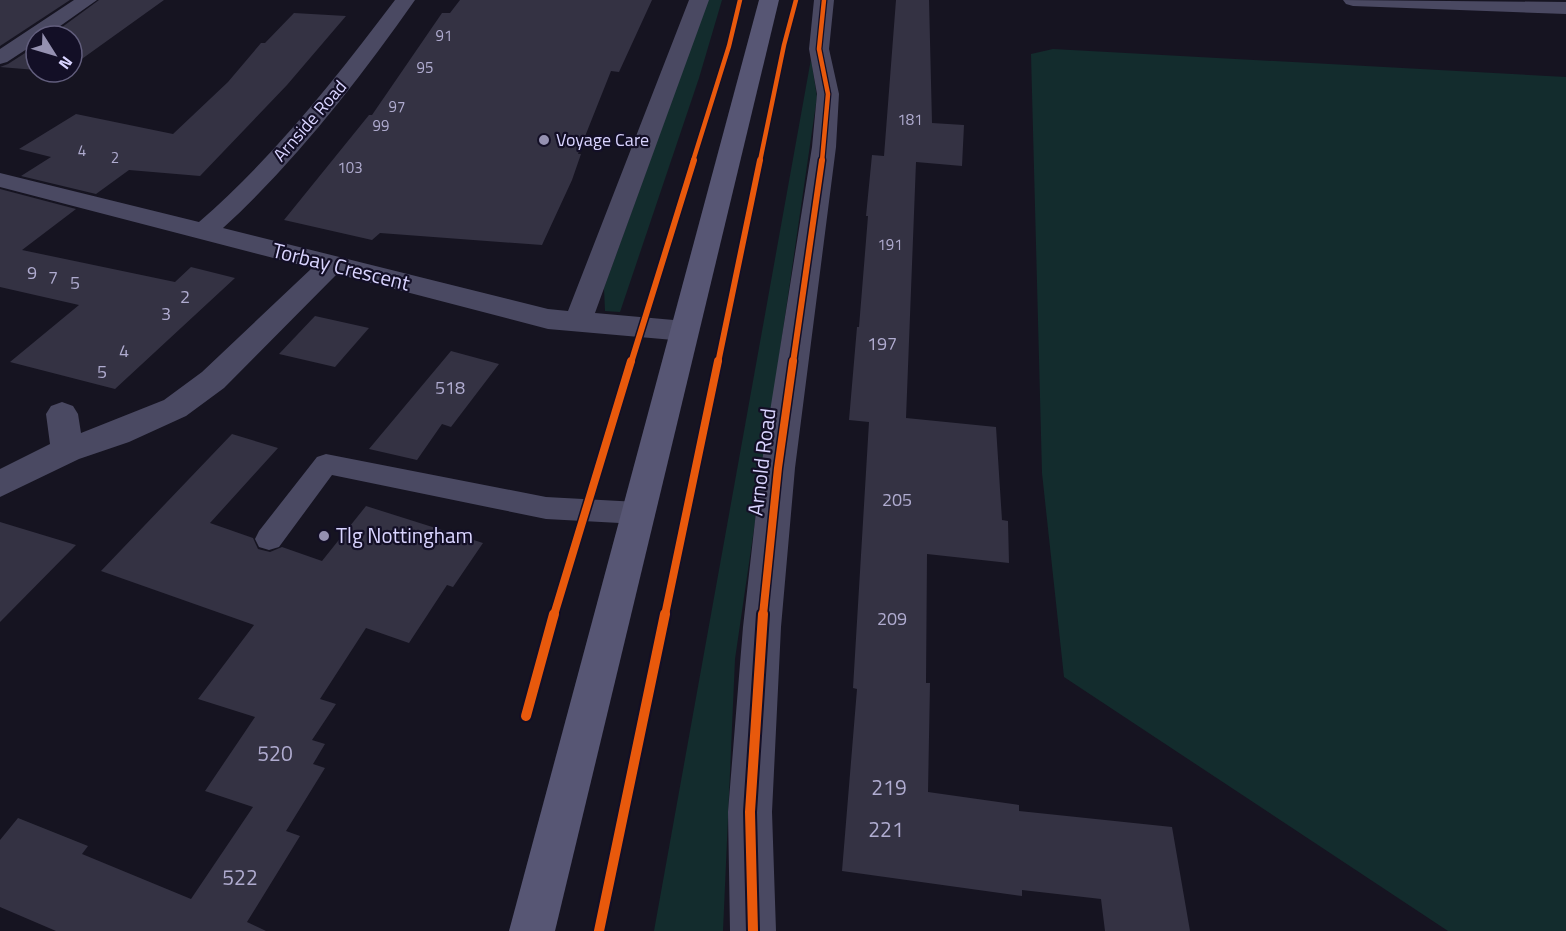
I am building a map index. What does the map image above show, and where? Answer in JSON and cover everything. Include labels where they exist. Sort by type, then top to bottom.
[{"type":"main road","points":[[532,931],[769,0]]},
{"type":"street","points":[[0,58],[87,0]]},
{"type":"street","name":"Arnside Road","points":[[203,232],[239,201],[349,76],[405,0]]},
{"type":"street","points":[[578,322],[699,0]]},
{"type":"street","name":"Arnold Road","points":[[753,931],[750,812],[762,627],[778,468],[824,147],[828,94],[819,49],[824,0]]},
{"type":"street","points":[[1353,0],[1566,9]]},
{"type":"street","name":"Torbay Crescent","points":[[0,180],[548,319],[685,331]]},
{"type":"street","points":[[0,484],[67,450],[118,433],[175,408],[213,380],[332,264]]},
{"type":"street","points":[[62,414],[67,450]]},
{"type":"lane","points":[[270,539],[326,464],[546,508],[638,513]]},
{"type":"green space","points":[[708,0],[722,0],[699,78],[620,312],[605,311],[604,288]]},
{"type":"green space","points":[[1053,49],[1566,77],[1566,931],[1448,931],[1064,677],[1042,473],[1031,54]]},
{"type":"green space","points":[[811,59],[817,97],[735,659],[723,931],[654,931]]},
{"type":"building","points":[[0,0],[70,0],[33,24],[24,24],[24,30],[0,46]]},
{"type":"building","points":[[99,0],[164,0],[84,57],[84,24],[66,24]]},
{"type":"building","points":[[460,0],[652,0],[619,72],[611,71],[578,154],[581,154],[572,180],[542,245],[380,233],[372,240],[284,220],[369,115],[372,115],[442,13],[450,13]]},
{"type":"building","points":[[896,0],[929,0],[932,123],[964,125],[962,166],[916,162],[906,418],[996,427],[1002,520],[1008,521],[1009,563],[927,554],[926,683],[930,683],[928,792],[1019,805],[1019,811],[1172,827],[1190,931],[1105,931],[1101,899],[1022,890],[1022,896],[842,871],[857,689],[853,688],[869,422],[849,420],[857,327],[859,327],[872,155],[884,156]]},
{"type":"building","points":[[294,13],[346,16],[287,85],[200,176],[129,170],[96,194],[21,176],[51,157],[19,149],[76,114],[173,134],[228,82],[261,43],[265,43]]},
{"type":"building","points":[[24,54],[24,69],[0,67]]},
{"type":"building","points":[[0,189],[76,209],[22,250],[175,282],[191,267],[235,278],[115,389],[10,362],[79,305],[0,287]]},
{"type":"building","points":[[315,316],[369,328],[335,367],[279,354]]},
{"type":"building","points":[[451,351],[499,364],[451,427],[442,424],[417,460],[369,449]]},
{"type":"building","points":[[232,434],[278,448],[210,523],[253,538],[258,549],[270,552],[282,547],[322,561],[366,506],[483,543],[453,587],[447,585],[409,643],[366,628],[320,699],[336,704],[312,740],[325,744],[313,764],[325,768],[286,831],[300,836],[247,922],[266,931],[56,931],[0,907],[0,840],[18,818],[88,846],[82,854],[191,899],[253,807],[205,791],[255,717],[198,699],[254,625],[101,571]]},
{"type":"building","points":[[0,522],[76,545],[0,622]]},
{"type":"cycle path","points":[[526,716],[562,585],[729,46],[740,0]]},
{"type":"cycle path","points":[[599,931],[784,45],[796,0]]},
{"type":"cycle path","points":[[753,931],[750,812],[762,627],[778,468],[824,147],[828,94],[819,49],[824,0]]},
{"type":"place","name":"Voyage Care","points":[[544,140]]},
{"type":"place","name":"Tlg Nottingham","points":[[324,536]]}]
